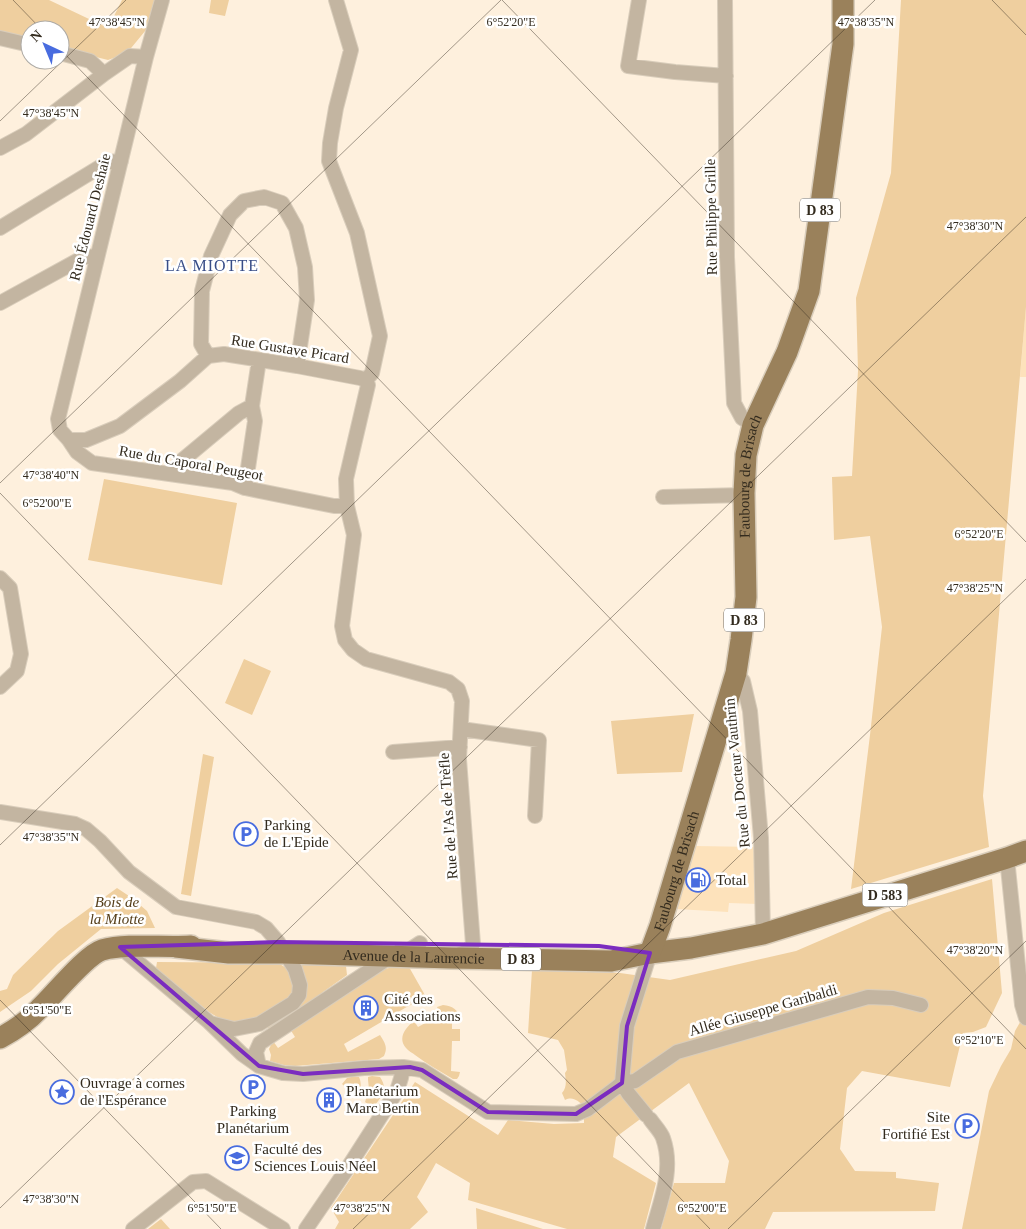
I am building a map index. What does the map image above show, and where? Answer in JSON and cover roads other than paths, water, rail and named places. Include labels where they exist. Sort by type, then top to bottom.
[{"type":"main road","name":"Faubourg de Brisach","points":[[650,953],[660,926],[736,673],[742,640],[746,597],[744,494],[746,454],[753,425],[787,352],[809,291],[844,44],[842,0]]},
{"type":"main road","name":"Avenue de la Laurencie","points":[[281,948],[390,956],[611,961],[650,953],[684,950],[763,934],[1016,854]]},
{"type":"main road","name":"Avenue de la Laurencie","points":[[0,1038],[13,1031],[39,1010],[83,963],[100,951],[120,947],[176,947],[229,953],[281,948],[420,943],[611,946],[650,953]]},
{"type":"street","name":"Rue Édouard Deshaie","points":[[69,440],[60,430],[58,419],[146,57],[162,0]]},
{"type":"street","name":"Rue de l'As de Trèfle","points":[[336,0],[351,50],[336,108],[329,161],[354,222],[380,336],[372,373],[366,380],[368,385],[346,479],[347,506],[354,535],[342,626],[345,640],[353,650],[366,659],[449,682],[458,689],[462,701],[459,759],[473,944]]},
{"type":"street","points":[[639,0],[628,66],[726,76]]},
{"type":"street","name":"Rue Philippe Grille","points":[[726,0],[727,257],[734,403],[742,418],[753,425]]},
{"type":"street","points":[[0,38],[20,43]]},
{"type":"street","points":[[70,56],[90,61],[104,74]]},
{"type":"street","points":[[0,148],[26,134],[130,56],[146,57]]},
{"type":"street","points":[[0,228],[108,162],[121,160]]},
{"type":"street","points":[[69,440],[86,440],[120,426],[180,381],[208,356],[201,344],[202,290],[211,256],[230,215],[244,201],[264,197],[282,203],[296,228],[305,266],[307,300],[297,366]]},
{"type":"street","points":[[0,303],[84,257],[97,256]]},
{"type":"street","name":"Rue Gustave Picard","points":[[208,356],[224,354],[366,380]]},
{"type":"street","points":[[245,488],[255,421],[252,406],[259,360]]},
{"type":"street","points":[[174,474],[179,464],[239,413],[252,406]]},
{"type":"street","name":"Rue du Caporal Peugeot","points":[[69,440],[77,452],[92,463],[233,483],[245,488],[334,506],[347,506]]},
{"type":"street","points":[[663,497],[744,494]]},
{"type":"street","points":[[0,578],[10,588],[21,654],[17,671],[0,687]]},
{"type":"street","name":"Rue du Docteur Vauthrin","points":[[736,673],[743,681],[750,711],[761,838],[763,934]]},
{"type":"street","points":[[461,730],[539,740],[535,816]]},
{"type":"street","points":[[393,752],[460,747]]},
{"type":"street","points":[[0,812],[75,824],[86,829],[129,872],[176,907],[256,922],[266,928],[294,969],[300,985],[298,995],[293,1003],[259,1024],[234,1028],[209,1022]]},
{"type":"street","points":[[1016,854],[1022,1004],[1026,1018]]},
{"type":"street","points":[[259,1066],[256,1052],[260,1042],[390,956],[399,951],[408,951],[420,943]]},
{"type":"street","points":[[451,958],[468,951],[473,944]]},
{"type":"street","points":[[120,947],[209,1022],[242,1054],[259,1066],[283,1074],[364,1068],[403,1067],[422,1070],[488,1112],[576,1114],[588,1109],[618,1087],[625,1088]]},
{"type":"street","points":[[650,953],[628,1026],[625,1088],[663,1136],[666,1149],[668,1160],[666,1183],[653,1229]]},
{"type":"street","name":"Allée Giuseppe Garibaldi","points":[[625,1088],[677,1052],[868,997],[894,998],[921,1005]]},
{"type":"street","points":[[306,1229],[397,1091],[403,1067]]},
{"type":"street","points":[[134,1229],[193,1182],[206,1181],[283,1229]]},
{"type":"place","name":"Parking de L'Epide","points":[[246,834]]},
{"type":"place","name":"Total","points":[[698,880]]},
{"type":"place","name":"Cité des Associations","points":[[366,1008]]},
{"type":"place","name":"Parking Planétarium","points":[[253,1087]]},
{"type":"place","name":"Ouvrage à cornes de l'Espérance","points":[[62,1092]]},
{"type":"place","name":"Planétarium Marc Bertin","points":[[329,1100]]},
{"type":"place","name":"Site Fortifié Est","points":[[967,1126]]},
{"type":"place","name":"Faculté des Sciences Louis Néel","points":[[237,1158]]},
{"type":"district","name":"LA MIOTTE","points":[[212,265]]},
{"type":"park label","name":"Bois de la Miotte","points":[[117,910]]}]
